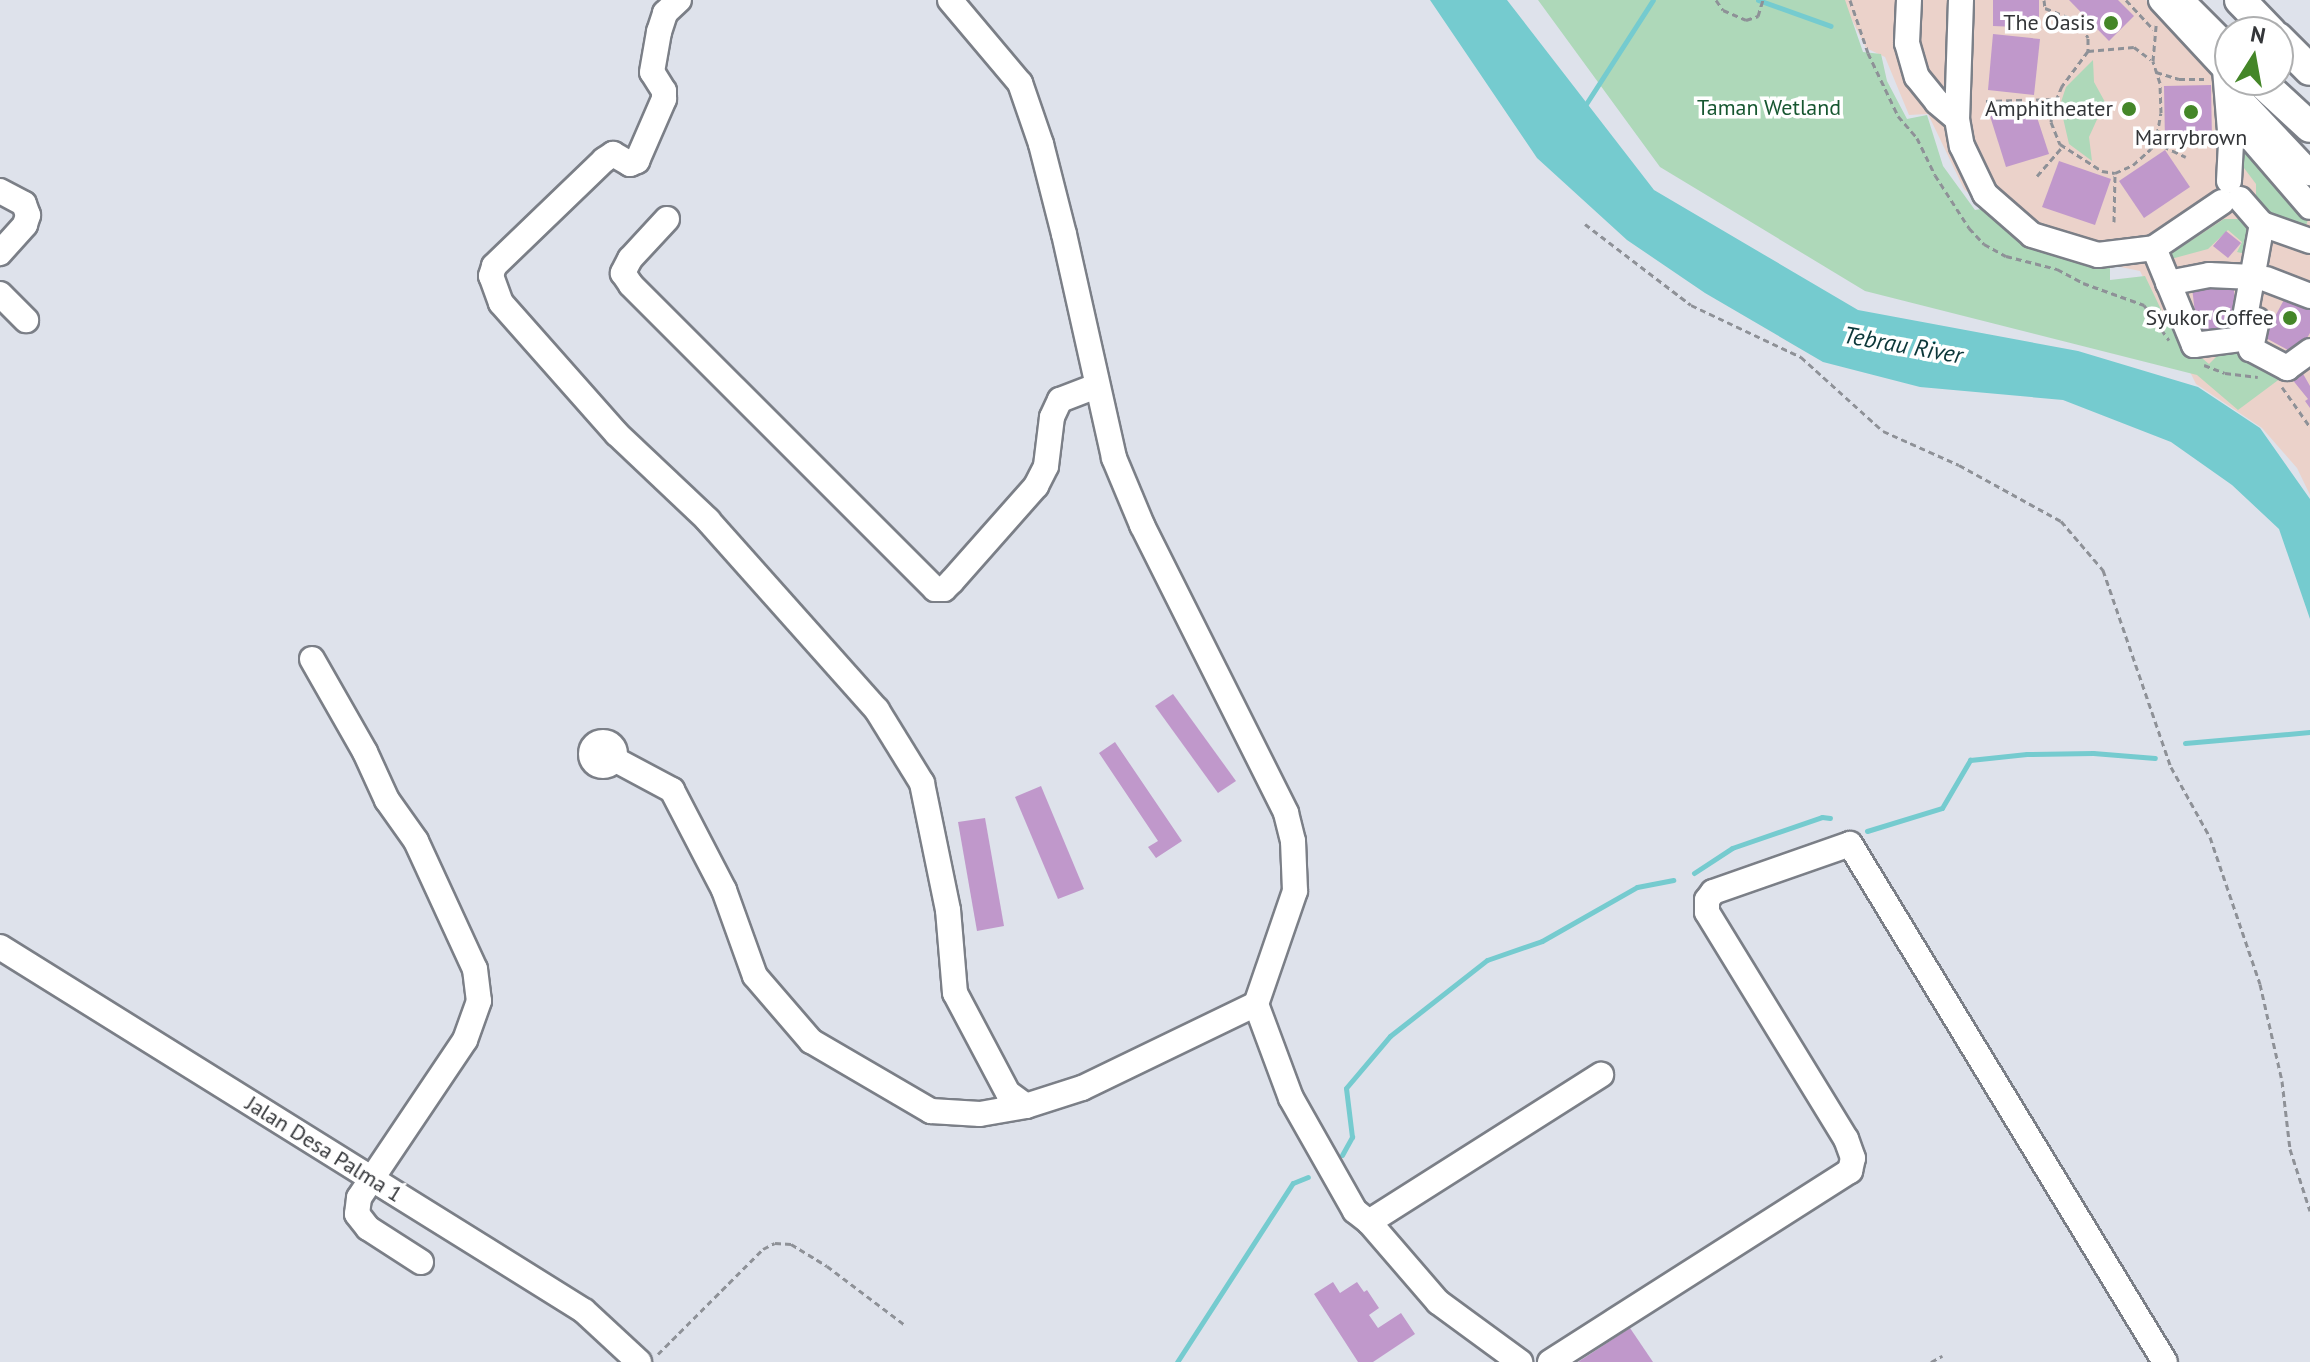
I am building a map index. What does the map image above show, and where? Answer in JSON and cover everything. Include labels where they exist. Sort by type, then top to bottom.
[{"type":"main road","points":[[2177,0],[2214,37]]},
{"type":"main road","points":[[2191,0],[2204,27]]},
{"type":"main road","points":[[2294,54],[2310,70]]},
{"type":"main road","points":[[2276,96],[2310,127]]},
{"type":"street","points":[[679,0],[665,13],[659,32],[652,72],[664,91],[664,99],[637,161],[630,164],[613,154],[604,160],[494,266],[491,276],[501,303],[617,434],[708,520],[877,710],[922,783],[948,910],[955,993],[1008,1093],[1026,1106]]},
{"type":"street","points":[[950,0],[1020,83],[1041,144],[1064,234],[1114,458],[1142,525],[1286,813],[1293,841],[1295,891],[1256,1004],[1291,1098],[1355,1211],[1369,1222],[1438,1302],[1520,1362]]},
{"type":"street","points":[[1909,0],[1907,43],[1917,77],[1937,102],[1957,119]]},
{"type":"street","points":[[1961,0],[1957,119],[1962,146],[1985,194],[2032,235],[2098,255],[2154,248],[2230,194]]},
{"type":"street","points":[[2159,11],[2214,59]]},
{"type":"street","points":[[2224,96],[2229,113],[2230,194],[2269,227],[2310,241]]},
{"type":"street","points":[[2233,96],[2310,173]]},
{"type":"street","points":[[2229,113],[2310,207]]},
{"type":"street","points":[[0,191],[24,204],[28,215],[25,225],[0,253]]},
{"type":"street","points":[[667,219],[630,259],[623,273],[631,285],[935,589],[944,589],[952,581],[1036,486],[1046,466],[1052,417],[1060,400],[1096,386]]},
{"type":"street","points":[[2269,227],[2259,278],[2251,349],[2287,368],[2310,351]]},
{"type":"street","points":[[2154,248],[2194,345],[2241,339],[2259,278]]},
{"type":"street","points":[[2168,283],[2209,275],[2259,278],[2310,296]]},
{"type":"street","points":[[0,294],[26,320]]},
{"type":"street","points":[[312,659],[365,752],[387,800],[416,841],[475,969],[479,1001],[465,1040],[359,1198],[357,1214],[368,1228],[421,1262]]},
{"type":"street","points":[[614,759],[672,790],[724,890],[755,976],[811,1041],[931,1111],[980,1114],[1026,1106],[1082,1088],[1256,1004]]},
{"type":"street","points":[[1550,1362],[1850,1171],[1853,1158],[1846,1139],[1707,912],[1707,900],[1713,892],[1843,844],[1855,849],[2165,1362]]},
{"type":"street","name":"Jalan Desa Palma 1","points":[[0,947],[584,1311],[639,1362]]},
{"type":"street","points":[[1369,1222],[1601,1075]]},
{"type":"path","points":[[1716,0],[1723,10],[1746,20],[1758,16],[1763,0]]},
{"type":"path","points":[[1850,0],[1868,53]]},
{"type":"path","points":[[2044,0],[2045,8],[2082,26],[2088,51],[2056,99],[2051,122],[2063,146],[2085,163],[2115,173],[2133,165],[2154,142],[2161,113],[2153,61],[2154,30],[2159,11]]},
{"type":"path","points":[[2126,0],[2154,30]]},
{"type":"path","points":[[2088,51],[2134,47],[2153,61]]},
{"type":"path","points":[[2156,72],[2179,79],[2214,82]]},
{"type":"path","points":[[1986,101],[2056,99]]},
{"type":"path","points":[[2154,142],[2186,157]]},
{"type":"path","points":[[2037,176],[2063,146]]},
{"type":"path","points":[[2114,222],[2115,173]]},
{"type":"path","points":[[1585,224],[1691,305],[1801,357],[1883,431],[1959,465],[2061,521],[2103,570],[2171,767],[2210,837],[2260,984],[2282,1081],[2290,1149],[2310,1211]]},
{"type":"path","points":[[2278,381],[2310,427]]},
{"type":"path","points":[[650,1362],[763,1249],[775,1243],[791,1244],[803,1251],[905,1325]]},
{"type":"path","points":[[1931,1362],[1942,1356]]},
{"type":"shaded area","points":[[1842,0],[2146,0],[2214,73],[2214,96],[2234,96],[2310,186],[2310,495],[2297,468],[2262,428],[2196,384],[2140,271],[2077,258],[1990,213],[1964,189],[1928,114],[1909,115],[1885,57],[1866,48]]},
{"type":"green space","name":"Taman Wetland","points":[[1538,0],[1845,0],[1863,52],[1881,54],[1887,81],[1907,119],[1927,115],[1943,166],[1975,210],[1981,209],[2024,246],[2090,266],[2110,268],[2110,280],[2145,276],[2167,322],[2176,325],[2184,343],[2209,364],[2221,352],[2244,347],[2281,378],[2238,410],[2197,375],[1865,291],[1660,167]]},
{"type":"green space","points":[[2093,60],[2094,82],[2105,102],[2089,137],[2092,161],[2069,144],[2060,105],[2066,87]]},
{"type":"green space","points":[[2242,136],[2274,185],[2308,220],[2305,228],[2271,218],[2256,205],[2256,184],[2241,164]]},
{"type":"green space","points":[[2224,219],[2242,219],[2252,232],[2246,254],[2237,252],[2242,242],[2228,230],[2208,249],[2171,259],[2169,255]]},
{"type":"water","name":"Tebrau River","points":[[1430,0],[1507,0],[1654,190],[1858,310],[2078,351],[2198,387],[2260,428],[2310,499],[2310,619],[2279,529],[2232,485],[2171,442],[2063,400],[1920,387],[1823,362],[1705,293],[1627,240],[1537,158]]},
{"type":"building","points":[[1993,0],[2039,0],[2039,28],[1993,26]]},
{"type":"building","points":[[2069,0],[2118,0],[2134,16],[2109,41]]},
{"type":"building","points":[[1993,34],[2040,39],[2034,95],[1988,90]]},
{"type":"building","points":[[2211,85],[2212,141],[2165,142],[2164,86]]},
{"type":"building","points":[[2032,102],[2049,154],[2006,167],[1990,116]]},
{"type":"building","points":[[2165,150],[2190,187],[2144,218],[2119,181]]},
{"type":"building","points":[[2059,161],[2111,179],[2095,225],[2042,207]]},
{"type":"building","points":[[2226,231],[2241,243],[2228,258],[2213,246]]},
{"type":"building","points":[[2233,283],[2239,332],[2198,337],[2192,288]]},
{"type":"building","points":[[2286,296],[2310,309],[2310,333],[2297,355],[2264,337]]},
{"type":"building","points":[[2298,365],[2310,386],[2310,408],[2305,401],[2308,399],[2287,373]]},
{"type":"building","points":[[1173,694],[1236,781],[1218,793],[1155,706]]},
{"type":"building","points":[[1115,742],[1182,841],[1156,858],[1148,847],[1158,841],[1099,753]]},
{"type":"building","points":[[1041,786],[1084,889],[1058,899],[1015,797]]},
{"type":"building","points":[[985,818],[1004,926],[977,931],[958,822]]},
{"type":"building","points":[[1333,1282],[1340,1293],[1357,1282],[1364,1292],[1367,1290],[1379,1308],[1369,1315],[1378,1328],[1401,1313],[1415,1334],[1373,1362],[1358,1362],[1314,1294]]},
{"type":"building","points":[[1630,1328],[1653,1362],[1578,1362]]},
{"type":"waterway","points":[[1584,107],[1653,0]]},
{"type":"waterway","points":[[1758,0],[1831,26]]},
{"type":"waterway","points":[[2185,743],[2310,732]]},
{"type":"waterway","points":[[1867,831],[1942,808],[1970,760],[2027,754],[2093,753],[2155,758]]},
{"type":"waterway","points":[[1694,873],[1732,848],[1822,817],[1830,818]]},
{"type":"waterway","points":[[1342,1155],[1352,1137],[1346,1088],[1390,1036],[1487,960],[1542,941],[1637,887],[1673,880]]},
{"type":"waterway","points":[[1177,1362],[1293,1183],[1308,1177]]},
{"type":"place","name":"The Oasis","points":[[2111,23]]},
{"type":"place","name":"Amphitheater","points":[[2129,109]]},
{"type":"place","name":"Marrybrown","points":[[2191,112]]},
{"type":"place","name":"Syukor Coffee","points":[[2290,318]]}]
